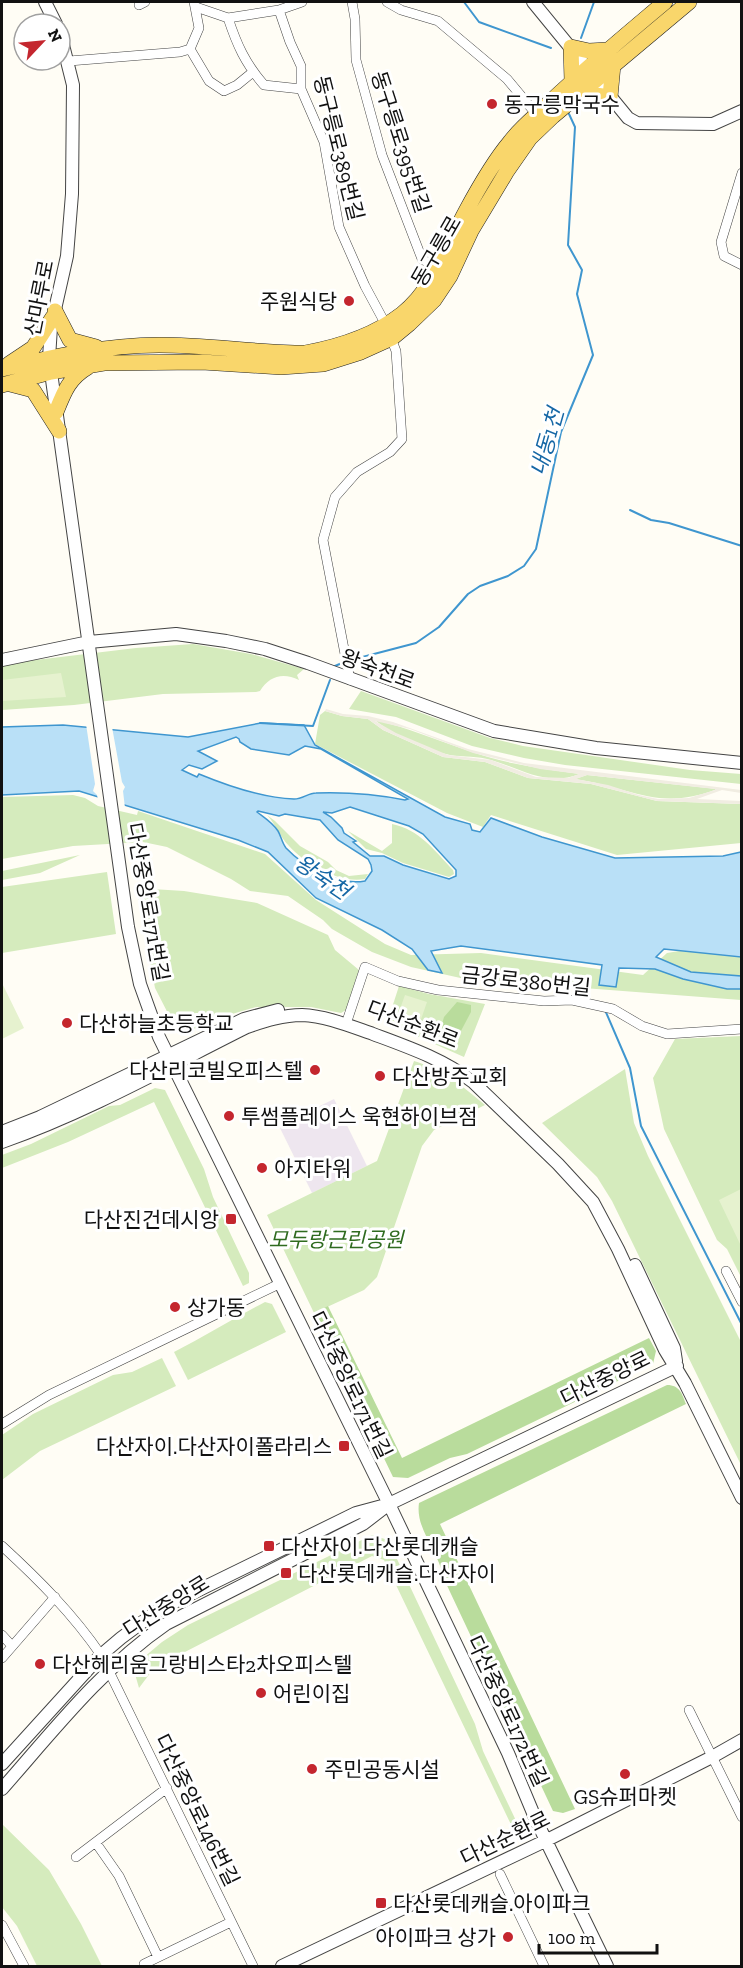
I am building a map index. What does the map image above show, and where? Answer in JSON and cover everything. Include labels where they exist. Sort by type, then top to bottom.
[{"type":"main road","name":"동구릉로","points":[[50,365],[202,362],[281,367],[323,364],[361,352],[389,331],[402,314],[444,272],[512,162],[530,138],[591,73],[607,50],[665,2]]},
{"type":"main road","name":"동구릉로","points":[[591,73],[613,65],[688,2]]},
{"type":"main road","points":[[607,50],[589,51],[571,47],[576,87],[610,97],[613,65]]},
{"type":"main road","name":"동구릉로","points":[[444,272],[466,211],[510,141],[537,115],[576,87]]},
{"type":"main road","points":[[59,431],[33,390],[3,376],[33,348],[54,314],[70,340],[101,349]]},
{"type":"main road","name":"동구릉로","points":[[3,376],[50,365],[101,349],[158,345],[305,353],[389,331]]},
{"type":"main road","points":[[56,412],[66,387],[76,374],[91,365]]},
{"type":"street","points":[[195,4],[228,18],[302,2]]},
{"type":"street","name":"동구릉로395번길","points":[[352,2],[356,60],[382,154],[422,259],[444,272]]},
{"type":"street","points":[[387,2],[401,10],[438,21],[507,79],[537,115]]},
{"type":"street","points":[[533,2],[628,118],[637,123],[713,124],[721,123],[741,111]]},
{"type":"street","points":[[190,49],[199,27],[195,4]]},
{"type":"street","name":"동구릉로389번길","points":[[284,6],[290,42],[302,66],[301,88],[324,142],[339,227],[365,286],[389,331],[396,351],[402,439],[390,452],[357,472],[335,496],[323,540],[348,674]]},
{"type":"street","points":[[228,18],[253,72],[264,85],[301,88]]},
{"type":"street","points":[[190,49],[209,81],[224,91],[237,85],[253,72]]},
{"type":"street","points":[[72,61],[180,52],[190,49]]},
{"type":"street","name":"산마루로","points":[[71,72],[74,101],[70,228],[66,265],[54,314],[50,365],[89,646]]},
{"type":"street","points":[[741,173],[721,242],[724,256],[741,265]]},
{"type":"street","name":"왕숙천로","points":[[2,660],[176,634],[266,649],[348,674],[494,731],[596,748],[741,763]]},
{"type":"street","name":"다산중앙로171번길","points":[[89,646],[128,927],[140,984],[159,1038],[389,1504]]},
{"type":"street","name":"금강로380번길","points":[[347,1022],[365,967],[398,981],[438,990],[544,1001],[572,1000],[614,1009],[642,1026],[668,1034],[741,1029]]},
{"type":"street","name":"다산순환로","points":[[2,1132],[271,1020],[301,1015],[347,1022],[430,1048],[464,1066],[499,1095],[586,1183],[633,1260],[674,1348],[676,1366],[741,1498]]},
{"type":"street","name":"다산순환로","points":[[2,1142],[70,1114],[171,1060]]},
{"type":"street","points":[[726,1271],[741,1302]]},
{"type":"street","points":[[2,1424],[49,1395],[279,1284]]},
{"type":"street","name":"다산중앙로","points":[[2,1764],[101,1655],[160,1609],[356,1513],[389,1504],[676,1366]]},
{"type":"street","name":"다산중앙로","points":[[2,1789],[109,1670],[138,1643],[166,1624],[363,1524],[389,1504]]},
{"type":"street","name":"다산중앙로172번길","points":[[389,1504],[608,1966]]},
{"type":"street","name":"다산중앙로146번길","points":[[2,1546],[55,1597],[86,1633],[101,1655],[253,1966]]},
{"type":"street","points":[[2,1658],[55,1597]]},
{"type":"street","points":[[2,1635],[12,1646]]},
{"type":"street","points":[[689,1710],[741,1817]]},
{"type":"street","name":"다산순환로","points":[[282,1966],[547,1840],[712,1757],[741,1740]]},
{"type":"street","points":[[76,1857],[166,1788]]},
{"type":"street","points":[[96,1843],[119,1876],[158,1957]]},
{"type":"street","points":[[506,1860],[500,1874],[544,1966]]},
{"type":"street","points":[[485,1870],[500,1874]]},
{"type":"street","points":[[144,1964],[231,1922]]},
{"type":"street","points":[[2,1925],[24,1966]]},
{"type":"shaded area","points":[[326,709],[393,722],[468,749],[524,763],[741,790],[741,793],[722,790],[697,799],[741,801],[741,804],[657,801],[591,784],[528,778],[485,762],[443,757],[383,730],[368,719],[342,716],[325,711]],"holes":[[[375,721],[410,729],[473,753],[540,769],[579,774],[568,778],[536,777],[491,760],[448,755],[396,733]],[[587,775],[715,789],[715,790],[689,798],[658,799],[576,779]]]},
{"type":"shaded area","points":[[334,1099],[367,1166],[312,1193],[279,1126]]},
{"type":"green space","points":[[193,644],[251,654],[304,669],[297,675],[299,680],[287,676],[277,677],[256,692],[163,694],[74,705],[2,710],[2,664],[136,648]]},
{"type":"green space","points":[[61,673],[66,697],[2,701],[2,680]]},
{"type":"green space","points":[[361,691],[490,738],[523,746],[690,770],[741,774],[741,784],[565,765],[472,746],[396,717],[349,709]]},
{"type":"green space","points":[[325,711],[342,716],[368,719],[383,730],[443,757],[485,762],[528,778],[591,784],[657,801],[741,804],[741,843],[617,855],[491,815],[483,827],[447,813],[315,744],[320,715]]},
{"type":"green space","points":[[375,720],[498,760],[580,774],[568,778],[545,778],[486,759],[442,753],[400,736]]},
{"type":"green space","points":[[587,775],[717,789],[697,796],[661,798],[575,779]]},
{"type":"green space","points":[[73,795],[85,798],[98,806],[137,815],[138,811],[265,854],[316,900],[385,944],[411,955],[481,953],[643,975],[667,953],[741,941],[741,1000],[465,979],[411,967],[372,952],[332,929],[323,920],[288,896],[250,891],[167,847],[143,842],[73,846],[2,859],[2,797]]},
{"type":"green space","points":[[267,815],[300,846],[328,862],[336,870],[349,876],[368,874],[365,879],[355,880],[334,876],[313,866],[289,846]]},
{"type":"green space","points":[[392,824],[410,831],[426,842],[453,870],[454,874],[449,877],[366,849],[348,831],[382,851],[392,843]]},
{"type":"green space","points":[[80,855],[40,873],[2,880],[2,871]]},
{"type":"green space","points":[[107,872],[116,934],[2,953],[2,887]]},
{"type":"green space","points":[[136,888],[184,891],[257,903],[328,935],[335,950],[359,970],[346,1010],[341,1013],[311,1007],[256,1007],[225,1016],[187,1032],[176,1029],[155,988]]},
{"type":"green space","points":[[2,983],[24,1028],[2,1039]]},
{"type":"green space","points":[[399,986],[485,1004],[464,1057],[387,1023]]},
{"type":"green space","points":[[405,995],[427,1002],[417,1031],[395,1023]]},
{"type":"green space","points":[[457,1002],[471,1005],[471,1012],[454,1044],[449,1045],[440,1031],[444,1017]]},
{"type":"green space","points":[[741,1036],[741,1277],[727,1249],[717,1240],[664,1129],[653,1078],[675,1039]]},
{"type":"green space","name":"모두랑근린공원","points":[[414,1061],[443,1074],[485,1105],[434,1130],[422,1146],[377,1277],[364,1290],[314,1313],[267,1215],[377,1161]]},
{"type":"green space","points":[[625,1069],[634,1123],[648,1156],[741,1342],[741,1465],[612,1201],[597,1177],[542,1123]]},
{"type":"green space","points":[[155,1088],[165,1090],[204,1169],[213,1197],[249,1273],[249,1283],[243,1286],[154,1102],[68,1142],[2,1168],[2,1155],[31,1144],[109,1106],[120,1105]]},
{"type":"green space","points":[[741,1189],[741,1246],[719,1200]]},
{"type":"green space","points":[[265,1302],[272,1304],[286,1332],[188,1380],[174,1352]]},
{"type":"green space","points":[[328,1306],[402,1458],[649,1338],[656,1351],[653,1364],[467,1454],[450,1458],[408,1478],[393,1477],[314,1313]]},
{"type":"green space","points":[[162,1358],[176,1386],[40,1451],[2,1480],[2,1435],[33,1414],[113,1375],[132,1372]]},
{"type":"green space","points":[[667,1385],[678,1388],[686,1404],[440,1524],[575,1809],[563,1813],[553,1811],[443,1577],[441,1567],[420,1522],[419,1503]]},
{"type":"green space","points":[[372,1535],[388,1540],[475,1724],[483,1751],[519,1827],[517,1837],[384,1560],[372,1556],[181,1654],[151,1672],[139,1688],[135,1674],[137,1663],[162,1642],[188,1625]]},
{"type":"green space","points":[[2,1824],[49,1870],[81,1924],[102,1966],[37,1966],[17,1926],[2,1907]]},
{"type":"water","name":"왕숙천","points":[[261,723],[304,725],[315,745],[445,817],[470,824],[472,830],[480,832],[491,818],[542,837],[615,858],[723,856],[741,852],[741,957],[664,949],[656,957],[691,972],[741,976],[741,989],[727,989],[683,979],[655,969],[619,968],[616,987],[599,985],[602,965],[461,946],[431,951],[442,973],[428,970],[412,949],[382,930],[316,898],[268,852],[238,840],[79,791],[2,795],[2,727],[63,725],[188,737]],"holes":[[[236,737],[251,749],[289,755],[305,746],[321,749],[408,799],[338,793],[313,793],[297,799],[282,798],[246,791],[199,774],[197,777],[182,770],[189,765],[202,769],[217,761],[198,751]],[[350,807],[409,826],[423,834],[456,870],[456,876],[449,879],[403,865],[384,856],[370,856],[353,842],[356,841],[344,833],[331,817],[323,812],[332,813]],[[257,812],[320,820],[338,840],[368,859],[372,871],[365,881],[355,882],[322,874],[293,855],[285,846],[276,828]]]},
{"type":"pier","points":[[86,724],[112,727],[122,782],[125,787],[123,791],[125,808],[98,800],[93,791],[95,784]]},
{"type":"waterway","name":"내동1천","points":[[464,2],[479,22],[551,48]]},
{"type":"waterway","points":[[581,38],[594,2]]},
{"type":"waterway","name":"내동1천","points":[[351,660],[416,643],[439,627],[468,594],[524,566],[536,549],[561,432],[593,355],[577,294],[582,270],[568,245],[575,127],[569,114]]},
{"type":"waterway","points":[[630,510],[651,520],[669,523],[742,546]]},
{"type":"waterway","name":"내동1천","points":[[335,666],[342,663]]},
{"type":"waterway","name":"내동1천","points":[[260,723],[313,726],[330,680]]},
{"type":"waterway","points":[[605,1010],[630,1068],[641,1126],[742,1325]]},
{"type":"place","name":"동구릉막국수","points":[[492,104]]},
{"type":"place","name":"주원식당","points":[[349,301]]},
{"type":"place","name":"다산하늘초등학교","points":[[67,1023]]},
{"type":"place","name":"다산리코빌오피스텔","points":[[315,1070]]},
{"type":"place","name":"다산방주교회","points":[[380,1076]]},
{"type":"place","name":"투썸플레이스 욱현하이브점","points":[[229,1116]]},
{"type":"place","name":"아지타워","points":[[262,1168]]},
{"type":"place","name":"다산진건데시앙","points":[[231,1219]]},
{"type":"place","name":"상가동","points":[[175,1307]]},
{"type":"place","name":"다산자이.다산자이폴라리스","points":[[344,1446]]},
{"type":"place","name":"다산자이.다산롯데캐슬","points":[[269,1546]]},
{"type":"place","name":"다산롯데캐슬.다산자이","points":[[286,1573]]},
{"type":"place","name":"다산헤리움그랑비스타2차오피스텔","points":[[40,1664]]},
{"type":"place","name":"어린이집","points":[[261,1693]]},
{"type":"place","name":"주민공동시설","points":[[312,1769]]},
{"type":"place","name":"GS슈퍼마켓","points":[[625,1774]]},
{"type":"place","name":"다산롯데캐슬.아이파크","points":[[381,1903]]},
{"type":"place","name":"아이파크 상가","points":[[508,1937]]}]
